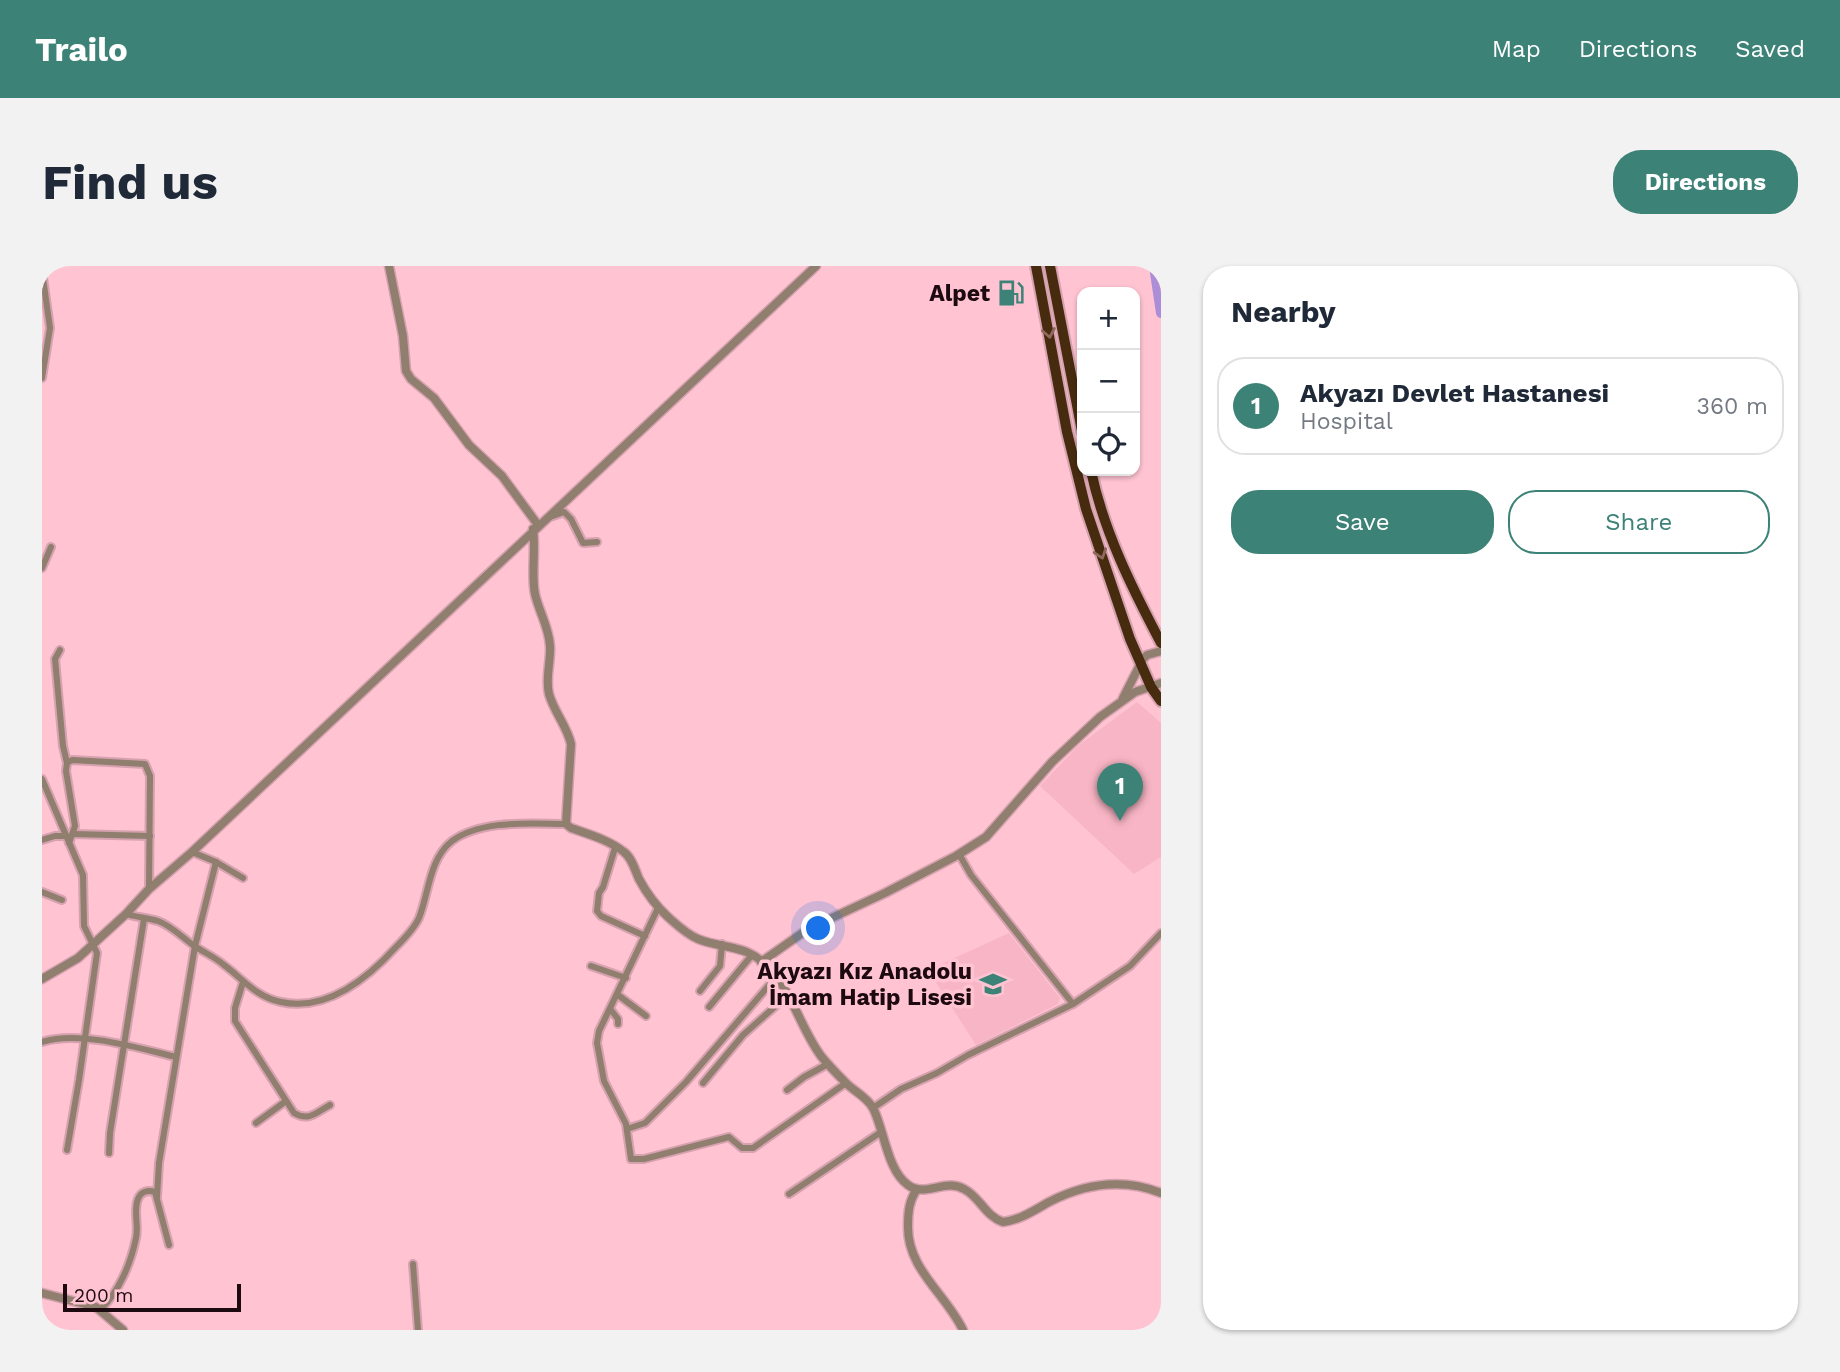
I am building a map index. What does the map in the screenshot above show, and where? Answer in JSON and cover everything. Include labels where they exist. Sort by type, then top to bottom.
[{"type":"highway","points":[[1036,266],[1067,432],[1086,509],[1140,664],[1156,685],[1161,701]]},
{"type":"highway","points":[[1050,266],[1079,413]]},
{"type":"highway","points":[[1092,476],[1105,527],[1161,643]]},
{"type":"street","points":[[389,266],[406,371],[411,379],[434,398],[469,445],[502,476],[536,527],[535,594],[549,634],[549,695],[569,733],[571,744],[566,824]]},
{"type":"street","points":[[42,979],[78,958],[126,914],[816,266]]},
{"type":"street","points":[[42,271],[50,328],[42,378]]},
{"type":"street","points":[[547,518],[564,512],[571,519],[583,543],[597,542]]},
{"type":"street","points":[[42,568],[51,547]]},
{"type":"street","points":[[60,650],[55,659],[66,771],[75,827],[74,834],[67,840]]},
{"type":"street","points":[[1121,701],[1147,655],[1161,651]]},
{"type":"street","points":[[761,962],[808,929],[885,893],[986,837],[1052,762],[1100,717],[1121,701],[1156,685]]},
{"type":"street","points":[[67,764],[72,760],[145,764],[150,776],[149,890]]},
{"type":"street","points":[[42,779],[83,876],[85,926],[97,953],[67,1150]]},
{"type":"street","points":[[126,914],[158,921],[225,965],[257,993],[282,1002],[302,1003],[323,999],[352,987],[405,939],[418,920],[434,867],[443,849],[454,839],[475,830],[496,826],[566,824],[623,851],[658,908],[680,928],[698,939],[741,948],[776,977],[822,1058],[873,1108],[900,1177],[907,1185],[917,1189],[958,1186],[976,1198],[988,1214],[1003,1222],[1025,1216],[1055,1199],[1090,1186],[1133,1185],[1161,1194]]},
{"type":"street","points":[[74,834],[150,836]]},
{"type":"street","points":[[42,840],[55,836],[67,840]]},
{"type":"street","points":[[615,848],[599,893],[597,911],[601,916],[645,936]]},
{"type":"street","points":[[192,852],[243,878]]},
{"type":"street","points":[[959,854],[971,875],[1073,1004]]},
{"type":"street","points":[[157,1197],[159,1163],[195,946],[216,862]]},
{"type":"street","points":[[42,892],[62,900]]},
{"type":"street","points":[[658,908],[599,1031],[597,1043],[604,1081],[626,1129],[631,1158],[635,1160],[729,1137],[742,1147],[753,1148],[846,1083]]},
{"type":"street","points":[[109,1153],[144,919]]},
{"type":"street","points":[[873,1108],[901,1089],[1073,1004],[1130,965],[1161,933]]},
{"type":"street","points":[[700,991],[720,966],[722,944]]},
{"type":"street","points":[[709,1007],[752,955]]},
{"type":"street","points":[[591,966],[626,978]]},
{"type":"street","points":[[626,1129],[645,1123],[686,1082],[776,977]]},
{"type":"street","points":[[243,982],[235,1008],[235,1021],[294,1113],[306,1118],[330,1105]]},
{"type":"street","points":[[618,995],[646,1016]]},
{"type":"street","points":[[703,1083],[743,1035],[788,995]]},
{"type":"street","points":[[611,1010],[618,1018],[618,1024]]},
{"type":"street","points":[[42,1042],[57,1037],[85,1040],[176,1057]]},
{"type":"street","points":[[787,1090],[828,1064]]},
{"type":"street","points":[[256,1123],[286,1101]]},
{"type":"street","points":[[789,1194],[881,1132]]},
{"type":"street","points":[[917,1189],[912,1196],[908,1213],[910,1248],[917,1266],[945,1300],[963,1330]]},
{"type":"street","points":[[100,1310],[118,1288],[130,1258],[137,1236],[138,1199],[144,1192],[155,1192],[169,1245]]},
{"type":"street","points":[[413,1264],[418,1330]]},
{"type":"street","points":[[42,1293],[77,1300],[100,1310],[123,1330]]},
{"type":"shaded area","points":[[1137,702],[1161,723],[1161,857],[1134,874],[1040,786],[1079,745]]},
{"type":"shaded area","name":"Akyazı Kız Anadolu İmam Hatip Lisesi","points":[[1009,933],[1060,998],[1058,1004],[976,1045],[928,970]]},
{"type":"waterway","points":[[1154,266],[1161,313]]},
{"type":"place","name":"Alpet","points":[[1011,293]]},
{"type":"place","name":"Akyazı Devlet Hastanesi","points":[[1120,821]]},
{"type":"place","name":"Akyazı Kız Anadolu İmam Hatip Lisesi","points":[[993,984]]}]
